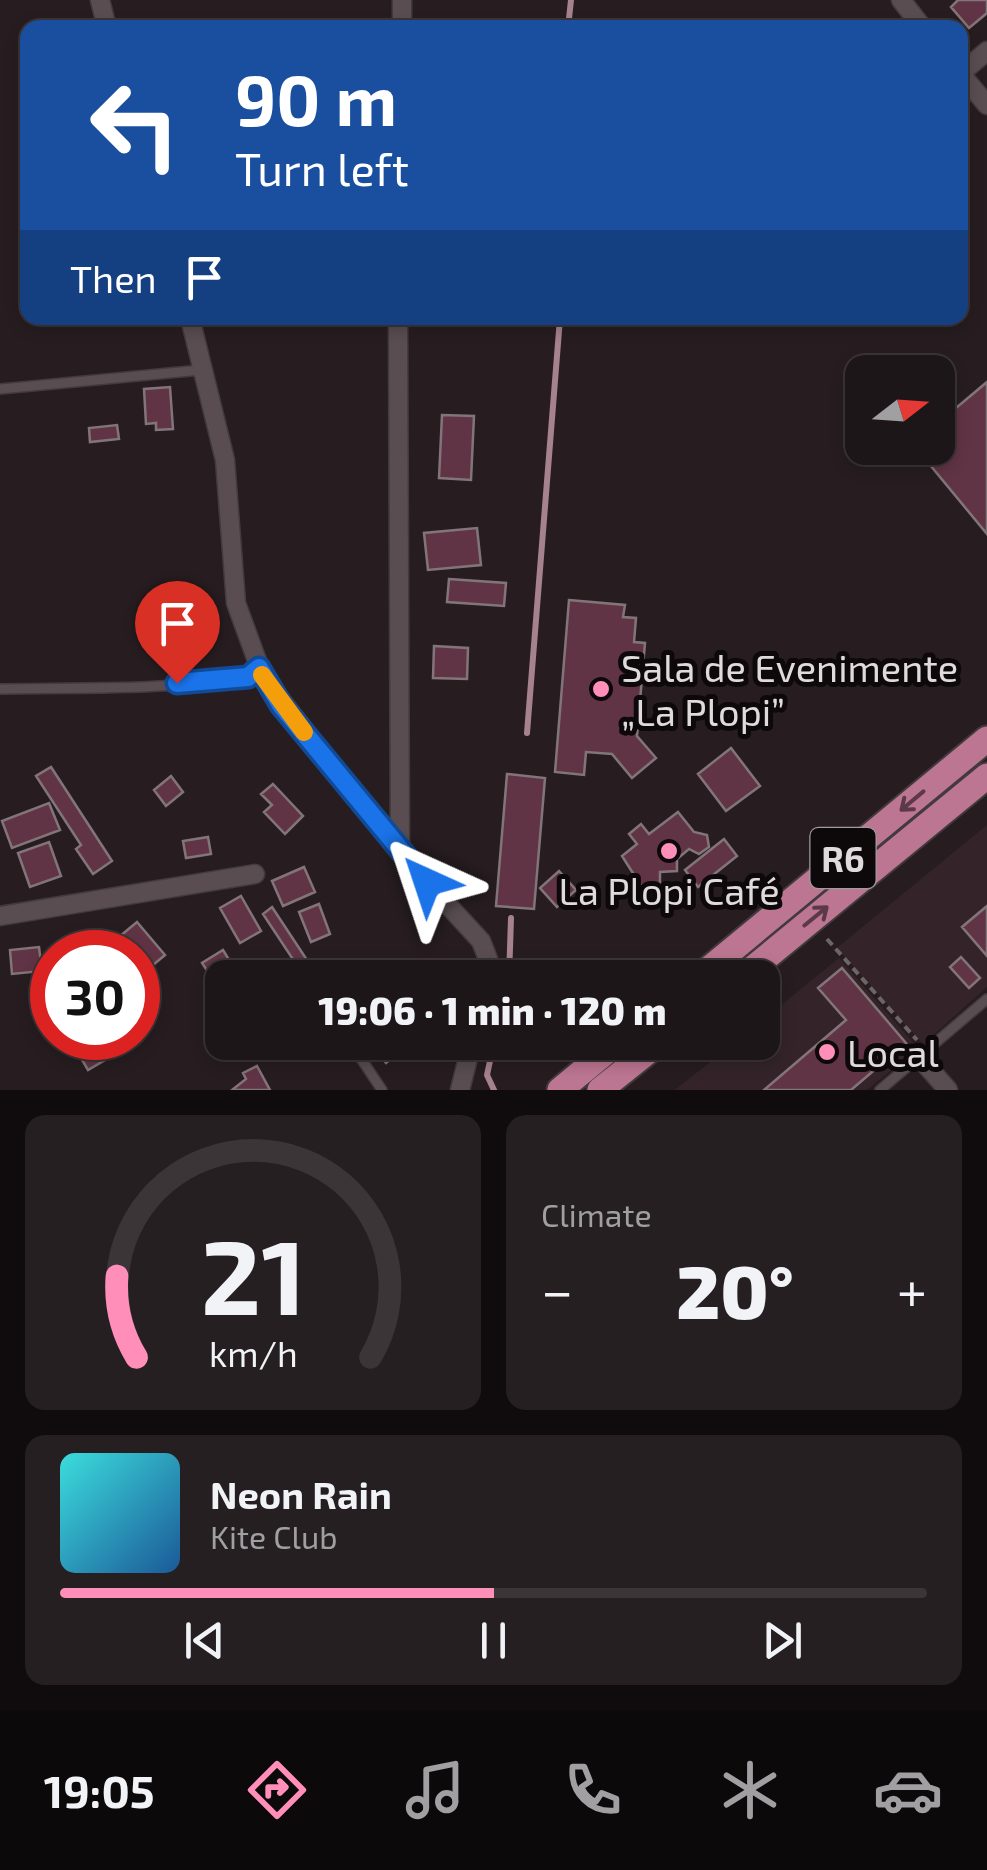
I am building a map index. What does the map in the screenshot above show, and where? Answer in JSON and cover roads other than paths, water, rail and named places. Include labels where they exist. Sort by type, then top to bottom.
[{"type":"main road","name":"R6","points":[[720,960],[987,739]]},
{"type":"main road","name":"R6","points":[[762,960],[987,776]]},
{"type":"main road","points":[[560,1090],[596,1060]]},
{"type":"main road","points":[[600,1090],[638,1060]]},
{"type":"street","points":[[901,0],[917,20]]},
{"type":"street","points":[[968,82],[987,104]]},
{"type":"street","points":[[192,325],[225,460],[236,603],[259,668],[281,705],[400,853],[481,941],[488,960]]},
{"type":"street","points":[[398,325],[400,853]]},
{"type":"street","points":[[0,916],[255,874]]},
{"type":"street","points":[[923,1054],[948,1090]]},
{"type":"street","points":[[460,1090],[468,1060]]},
{"type":"lane","points":[[0,389],[204,370]]},
{"type":"lane","points":[[0,689],[177,683],[248,677],[259,668]]},
{"type":"lane","points":[[880,1090],[987,1000]]},
{"type":"lane","points":[[362,1060],[382,1090]]},
{"type":"waterway","points":[[569,20],[571,0]]},
{"type":"waterway","points":[[527,733],[559,325]]},
{"type":"waterway","points":[[510,960],[511,918]]},
{"type":"waterway","points":[[490,1060],[487,1075],[494,1090]]},
{"type":"place","name":"Sala de Evenimente „La Plopi”","points":[[601,689]]},
{"type":"place","name":"La Plopi Café","points":[[669,851]]},
{"type":"place","name":"Local","points":[[827,1052]]}]
